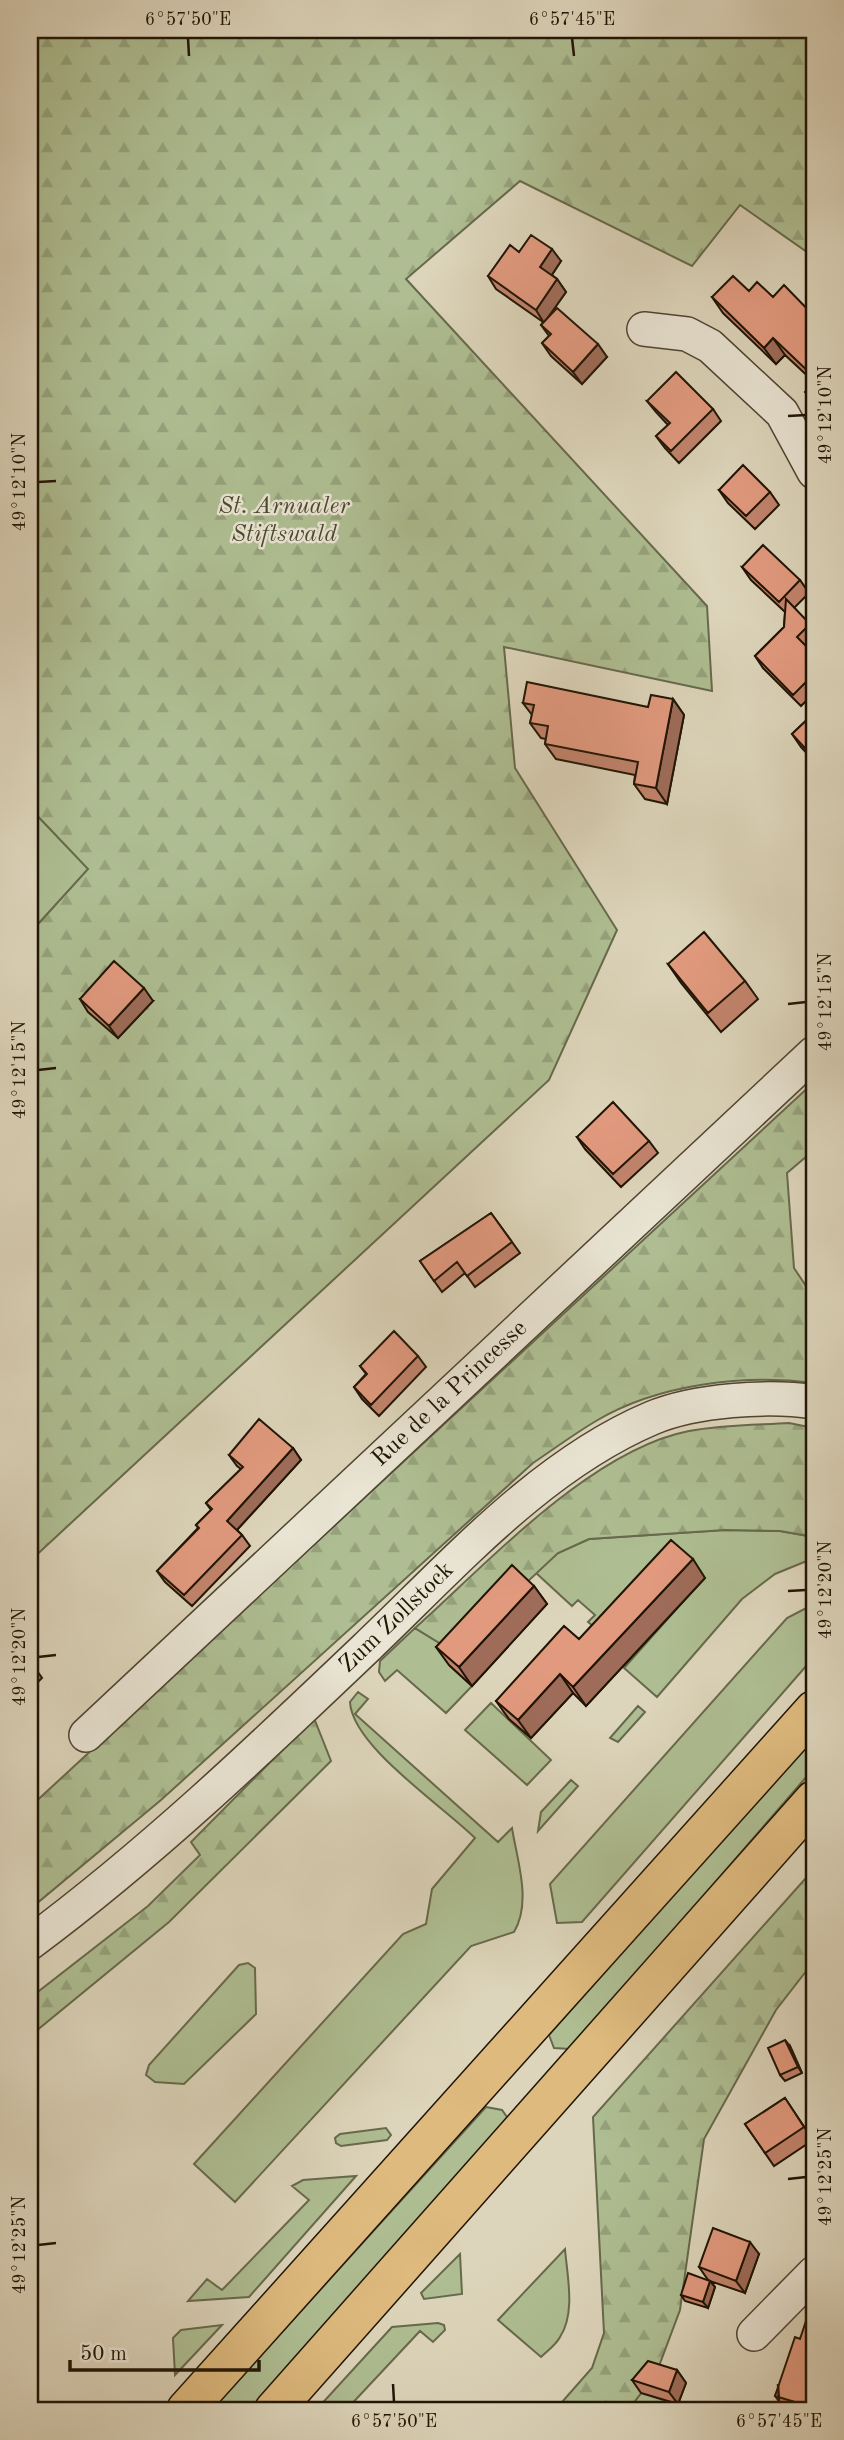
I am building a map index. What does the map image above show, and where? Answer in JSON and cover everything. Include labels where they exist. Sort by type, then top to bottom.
[{"type":"highway","points":[[186,2410],[814,1710]]},
{"type":"highway","points":[[274,2410],[814,1800]]},
{"type":"street","points":[[644,329],[687,334],[710,345],[782,413],[814,472]]},
{"type":"street","name":"Rue de la Princesse","points":[[86,1735],[814,1054]]},
{"type":"street","name":"Zum Zollstock","points":[[30,1943],[186,1813],[485,1535],[547,1482],[605,1442],[654,1417],[698,1407],[768,1399],[814,1402]]},
{"type":"street","points":[[754,2334],[814,2273]]},
{"type":"green space","name":"St. Arnualer Stiftswald","points":[[30,30],[814,30],[814,257],[740,205],[692,266],[520,181],[406,279],[707,606],[712,691],[504,647],[515,768],[617,930],[549,1080],[30,1561],[30,933],[88,869],[30,808]]},
{"type":"green space","points":[[30,808],[89,869],[30,933]]},
{"type":"green space","points":[[813,1083],[814,1150],[787,1173],[794,1268],[814,1298],[814,1383],[731,1381],[674,1390],[620,1408],[572,1436],[533,1463],[161,1800],[30,1909],[30,1807]]},
{"type":"green space","points":[[789,1423],[814,1428],[814,1537],[780,1531],[725,1530],[589,1539],[558,1553],[525,1584],[441,1644],[415,1628],[543,1512],[615,1461],[652,1442],[689,1431]]},
{"type":"green space","points":[[725,1530],[780,1531],[814,1537],[814,1558],[775,1574],[742,1599],[657,1697],[624,1668],[705,1577],[609,1639],[588,1622],[595,1615],[578,1600],[572,1606],[535,1572],[558,1553],[589,1539]]},
{"type":"green space","points":[[814,1604],[814,1657],[582,1922],[557,1923],[550,1884],[787,1618]]},
{"type":"green space","points":[[415,1628],[441,1644],[450,1666],[472,1686],[446,1713],[397,1670],[385,1681],[379,1672],[380,1661]]},
{"type":"green space","points":[[358,1692],[368,1699],[355,1714],[498,1842],[512,1828],[522,1881],[522,1908],[514,1932],[471,1946],[235,2202],[194,2164],[403,1934],[426,1924],[432,1889],[475,1838],[401,1774],[366,1737],[355,1719],[350,1702]]},
{"type":"green space","points":[[491,1703],[551,1760],[527,1785],[465,1730]]},
{"type":"green space","points":[[638,1706],[645,1712],[618,1742],[610,1738]]},
{"type":"green space","points":[[314,1718],[331,1761],[169,1922],[30,2036],[30,1998],[148,1906],[200,1855],[191,1842]]},
{"type":"green space","points":[[814,1736],[814,1768],[576,2043],[570,2049],[554,2048],[549,2035],[554,2029]]},
{"type":"green space","points":[[571,1780],[578,1786],[538,1831],[541,1812]]},
{"type":"green space","points":[[814,1869],[814,1961],[776,2010],[704,2139],[680,2310],[656,2374],[628,2410],[555,2410],[592,2368],[604,2333],[593,2117]]},
{"type":"green space","points":[[248,1963],[255,1968],[256,2014],[184,2084],[155,2082],[146,2075],[149,2065],[239,1965]]},
{"type":"green space","points":[[486,2107],[502,2110],[507,2117],[504,2130],[249,2410],[211,2410]]},
{"type":"green space","points":[[386,2128],[391,2135],[387,2140],[341,2146],[336,2143],[335,2138],[340,2134]]},
{"type":"green space","points":[[356,2176],[249,2297],[188,2301],[207,2279],[222,2290],[309,2200],[292,2186],[303,2180]]},
{"type":"green space","points":[[565,2249],[568,2317],[558,2340],[541,2357],[498,2320]]},
{"type":"green space","points":[[460,2254],[462,2294],[424,2299],[421,2293]]},
{"type":"green space","points":[[438,2323],[444,2325],[445,2330],[433,2342],[420,2331],[346,2410],[316,2410],[392,2327]]},
{"type":"green space","points":[[222,2325],[175,2375],[173,2338],[181,2330]]},
{"type":"green space","points":[[641,2393],[695,2410],[628,2410]]},
{"type":"building","points":[[531,235],[552,249],[540,267],[557,279],[536,310],[488,276],[510,245],[519,252]]},
{"type":"building","points":[[733,276],[749,291],[757,282],[773,297],[784,285],[814,316],[814,377],[773,338],[764,348],[712,297]]},
{"type":"building","points":[[557,308],[598,344],[573,372],[542,343],[551,334],[541,325]]},
{"type":"building","points":[[676,372],[713,409],[671,451],[656,436],[670,423],[647,401]]},
{"type":"building","points":[[814,383],[814,401],[805,392]]},
{"type":"building","points":[[743,465],[770,492],[746,516],[719,490]]},
{"type":"building","points":[[763,545],[800,580],[779,602],[742,567]]},
{"type":"building","points":[[786,599],[810,624],[797,637],[814,654],[814,674],[793,695],[755,656],[784,627]]},
{"type":"building","points":[[527,682],[648,707],[651,695],[673,699],[656,788],[634,784],[638,762],[545,744],[548,726],[530,723],[534,705],[523,703]]},
{"type":"building","points":[[814,713],[814,758],[792,734]]},
{"type":"building","points":[[704,932],[745,981],[708,1013],[668,964]]},
{"type":"building","points":[[114,961],[144,988],[109,1026],[80,999]]},
{"type":"building","points":[[613,1102],[649,1141],[613,1174],[577,1137]]},
{"type":"building","points":[[491,1213],[512,1242],[467,1276],[457,1262],[434,1281],[420,1261]]},
{"type":"building","points":[[394,1331],[418,1356],[371,1405],[354,1387],[367,1374],[360,1366]]},
{"type":"building","points":[[259,1419],[293,1448],[227,1521],[242,1535],[184,1595],[157,1571],[199,1528],[196,1525],[212,1509],[206,1503],[243,1467],[229,1455]]},
{"type":"building","points":[[671,1540],[693,1559],[573,1687],[560,1674],[518,1720],[496,1701],[564,1626],[579,1639]]},
{"type":"building","points":[[512,1565],[534,1586],[459,1667],[436,1647]]},
{"type":"building","points":[[785,2040],[798,2067],[780,2075],[768,2048]]},
{"type":"building","points":[[785,2098],[804,2127],[765,2153],[745,2124]]},
{"type":"building","points":[[713,2228],[750,2242],[736,2281],[699,2267]]},
{"type":"building","points":[[688,2273],[710,2281],[703,2302],[681,2295]]},
{"type":"building","points":[[809,2312],[814,2314],[814,2377],[805,2405],[775,2396],[795,2337],[800,2339]]},
{"type":"building","points":[[648,2361],[677,2370],[669,2392],[632,2380]]}]
